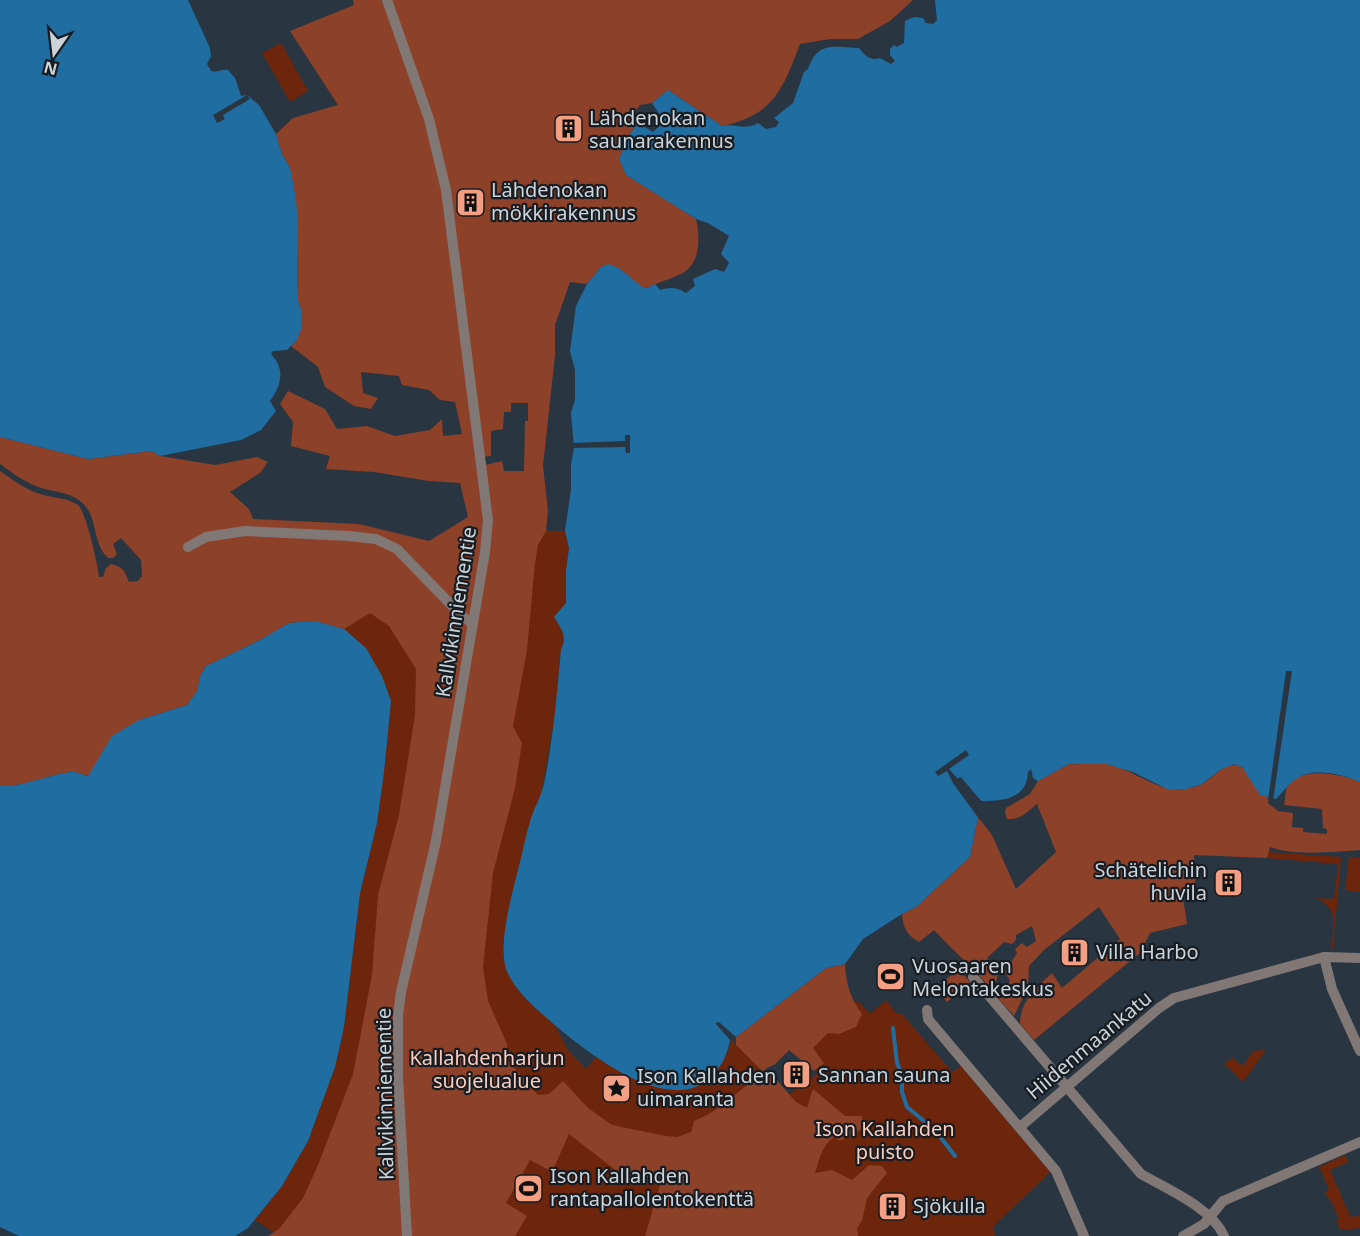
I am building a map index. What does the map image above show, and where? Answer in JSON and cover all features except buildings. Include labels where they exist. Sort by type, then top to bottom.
[{"type":"street","name":"Kallvikinniementie","points":[[387,0],[429,119],[446,190],[488,520],[485,552],[436,842],[401,992],[398,1016],[398,1077],[408,1236]]},
{"type":"street","points":[[188,547],[207,537],[246,531],[375,539],[397,549],[462,616],[473,624]]},
{"type":"street","points":[[1324,957],[1332,989],[1360,1051]]},
{"type":"street","name":"Hiidenmaankatu","points":[[1020,1127],[1159,1008],[1174,998],[1324,957],[1360,958]]},
{"type":"street","points":[[973,977],[1141,1174],[1176,1193],[1209,1216],[1220,1227],[1224,1236]]},
{"type":"street","points":[[927,1010],[928,1020],[1056,1171],[1084,1236]]},
{"type":"street","points":[[1183,1236],[1197,1230],[1223,1200],[1360,1142]]},
{"type":"green space","points":[[353,0],[913,0],[890,21],[858,39],[830,39],[800,44],[782,87],[774,98],[754,115],[740,121],[722,126],[668,90],[652,103],[640,105],[634,113],[638,123],[628,137],[619,159],[626,175],[696,219],[698,249],[693,262],[683,273],[647,288],[641,287],[619,268],[601,267],[587,284],[570,282],[555,325],[555,355],[543,466],[548,511],[546,531],[538,545],[527,650],[513,726],[522,743],[515,788],[493,873],[483,967],[488,1001],[507,1044],[508,1060],[538,1095],[549,1094],[563,1081],[588,1108],[612,1125],[677,1137],[691,1132],[694,1121],[721,1106],[762,1071],[736,1045],[736,1037],[826,968],[845,964],[849,990],[862,1014],[856,1027],[839,1034],[828,1033],[813,1048],[824,1063],[814,1071],[789,1050],[774,1065],[766,1068],[796,1102],[807,1108],[813,1089],[845,1116],[862,1116],[864,1128],[840,1141],[834,1137],[830,1140],[822,1153],[815,1173],[832,1170],[852,1180],[869,1165],[882,1166],[887,1173],[867,1198],[862,1221],[857,1228],[858,1236],[645,1236],[663,1175],[636,1179],[618,1172],[569,1134],[552,1172],[530,1160],[506,1203],[527,1216],[515,1236],[268,1236],[279,1229],[303,1198],[353,1074],[372,975],[378,895],[399,815],[415,715],[416,669],[389,626],[370,613],[344,629],[314,621],[289,623],[206,666],[201,674],[197,691],[187,705],[139,720],[88,776],[70,772],[18,785],[0,786],[0,471],[32,491],[69,500],[78,505],[88,528],[99,577],[103,577],[106,568],[111,564],[123,570],[129,582],[138,581],[142,576],[141,560],[121,538],[113,544],[117,554],[113,558],[108,558],[103,552],[90,514],[80,501],[70,495],[31,484],[0,464],[0,437],[88,459],[151,451],[160,456],[215,465],[257,457],[268,462],[260,473],[230,492],[249,509],[253,519],[359,524],[429,541],[468,517],[460,483],[429,481],[374,472],[326,469],[330,456],[291,446],[293,422],[280,404],[288,391],[325,409],[337,429],[367,426],[395,436],[430,430],[442,419],[443,436],[462,434],[455,402],[440,400],[429,390],[402,385],[399,376],[361,372],[363,393],[378,398],[371,409],[354,406],[325,387],[318,367],[291,346],[297,340],[301,310],[297,298],[298,228],[290,168],[282,154],[276,134],[293,118],[338,105],[290,31],[354,5]],"holes":[[[511,403],[528,403],[528,421],[525,421],[524,471],[504,471],[502,461],[485,465],[483,457],[491,456],[491,431],[503,429],[504,412],[511,412]]]},
{"type":"green space","points":[[281,43],[308,91],[290,102],[262,53]]},
{"type":"green space","name":"Ison Kallahden puisto","points":[[501,530],[565,531],[569,548],[566,603],[555,617],[564,640],[561,649],[555,714],[541,795],[518,990],[554,1024],[568,1050],[586,1069],[596,1057],[627,1075],[728,1054],[730,1040],[788,1095],[818,1073],[796,1046],[858,1001],[870,1014],[886,1000],[896,1013],[902,1014],[952,1072],[961,1066],[1050,1172],[993,1227],[995,1236],[424,1236]]},
{"type":"green space","name":"Kallahdenharjun suojelualue","points":[[481,541],[395,1078],[279,1236],[255,1220],[282,1186],[308,1141],[335,1067],[344,1027],[360,893],[377,823],[334,626]]},
{"type":"green space","points":[[1069,764],[1116,766],[1155,784],[1174,789],[1200,785],[1223,768],[1238,765],[1242,767],[1254,786],[1269,797],[1268,803],[1278,811],[1293,813],[1292,827],[1303,828],[1303,832],[1327,834],[1327,829],[1323,828],[1322,809],[1284,805],[1286,791],[1299,777],[1309,774],[1342,776],[1360,782],[1360,850],[1291,852],[1270,847],[1267,858],[1194,855],[1196,896],[1183,898],[1187,924],[1150,933],[1140,953],[1034,1040],[1020,1024],[1026,1001],[1035,989],[1052,973],[1062,988],[1120,939],[1099,907],[1044,950],[1029,966],[1028,987],[1014,1016],[997,997],[1010,981],[1005,972],[1017,953],[1015,949],[1022,943],[1027,947],[1036,941],[1032,926],[1016,935],[1016,940],[1012,944],[1004,942],[987,958],[998,971],[997,980],[990,988],[934,930],[919,942],[911,937],[906,931],[902,914],[916,907],[970,857],[978,817],[992,835],[1016,889],[1056,852],[1037,804],[1024,815],[1012,819],[1007,819],[1006,808],[1030,794],[1038,781]]},
{"type":"green space","points":[[1267,852],[1341,857],[1333,949],[1331,948],[1332,912],[1323,902],[1315,898],[1334,899],[1338,864],[1267,858]]},
{"type":"green space","points":[[1349,857],[1360,857],[1360,892],[1345,890]]},
{"type":"green space","points":[[957,971],[961,972],[970,982],[947,1002],[939,991],[941,983]]},
{"type":"green space","points":[[1266,1050],[1243,1082],[1224,1064],[1232,1058],[1243,1066],[1253,1051]]},
{"type":"green space","points":[[1345,1155],[1348,1162],[1330,1170],[1350,1216],[1360,1215],[1360,1228],[1340,1230],[1336,1220],[1339,1219],[1325,1193],[1329,1189],[1319,1167]]},
{"type":"water","points":[[0,0],[188,0],[210,48],[211,56],[207,64],[211,71],[228,70],[235,78],[241,96],[247,95],[259,105],[276,134],[282,154],[290,168],[296,198],[297,297],[301,310],[301,329],[297,340],[287,350],[273,351],[271,354],[280,372],[277,389],[270,401],[276,411],[261,430],[241,440],[160,456],[151,451],[88,459],[0,437]]},
{"type":"water","points":[[935,0],[1360,0],[1360,782],[1337,774],[1311,773],[1296,779],[1276,799],[1260,795],[1242,767],[1234,764],[1220,770],[1202,784],[1186,789],[1169,790],[1133,772],[1106,764],[1069,764],[1038,781],[1033,778],[1031,769],[1023,788],[1012,797],[981,801],[960,777],[953,783],[978,817],[970,857],[916,907],[863,939],[845,964],[826,968],[736,1037],[719,1022],[715,1023],[730,1040],[723,1061],[709,1079],[691,1088],[672,1090],[651,1085],[629,1077],[608,1065],[571,1038],[526,999],[508,974],[505,965],[504,940],[511,897],[530,823],[544,784],[564,640],[563,633],[554,617],[566,603],[569,548],[565,531],[574,448],[571,413],[575,400],[575,370],[570,351],[576,306],[587,284],[601,267],[608,264],[619,268],[642,287],[647,288],[655,284],[660,290],[673,288],[686,293],[695,286],[693,279],[715,269],[724,272],[729,263],[721,254],[729,236],[708,223],[696,219],[626,175],[619,159],[628,137],[638,123],[653,132],[664,121],[652,103],[668,90],[722,126],[744,127],[758,123],[766,129],[776,127],[779,122],[774,118],[793,103],[804,72],[822,50],[834,47],[859,48],[868,57],[880,58],[891,64],[895,61],[890,55],[890,49],[894,45],[897,47],[904,43],[905,21],[914,17],[923,18],[926,23],[933,24],[937,20]]},
{"type":"water","points":[[315,621],[344,629],[366,648],[382,676],[391,701],[377,823],[360,893],[344,1027],[335,1067],[308,1141],[282,1186],[248,1228],[235,1236],[19,1236],[0,1227],[0,786],[18,785],[70,772],[88,776],[112,736],[139,720],[187,705],[197,691],[201,674],[206,666],[289,623]]},
{"type":"pier","points":[[247,95],[250,99],[223,115],[225,119],[217,123],[213,115]]},
{"type":"pier","points":[[625,435],[630,435],[630,453],[626,453],[625,447],[571,448],[571,443],[625,441]]},
{"type":"pier","points":[[1286,671],[1292,671],[1273,801],[1268,800]]},
{"type":"pier","points":[[966,750],[969,755],[949,769],[958,779],[961,777],[981,801],[982,804],[978,803],[960,781],[957,784],[981,815],[980,820],[947,771],[938,776],[935,772]]},
{"type":"waterway","points":[[893,1028],[897,1063],[902,1075],[902,1092],[907,1107],[935,1130],[955,1156]]},
{"type":"place","name":"Lähdenokan saunarakennus","points":[[568,129]]},
{"type":"place","name":"Lähdenokan mökkirakennus","points":[[470,202]]},
{"type":"place","name":"Schätelichin huvila","points":[[1228,882]]},
{"type":"place","name":"Villa Harbo","points":[[1075,952]]},
{"type":"place","name":"Vuosaaren Melontakeskus","points":[[891,977]]},
{"type":"place","name":"Sannan sauna","points":[[797,1075]]},
{"type":"place","name":"Ison Kallahden uimaranta","points":[[616,1088]]},
{"type":"place","name":"Ison Kallahden rantapallolentokenttä","points":[[529,1188]]},
{"type":"place","name":"Sjökulla","points":[[892,1206]]}]
